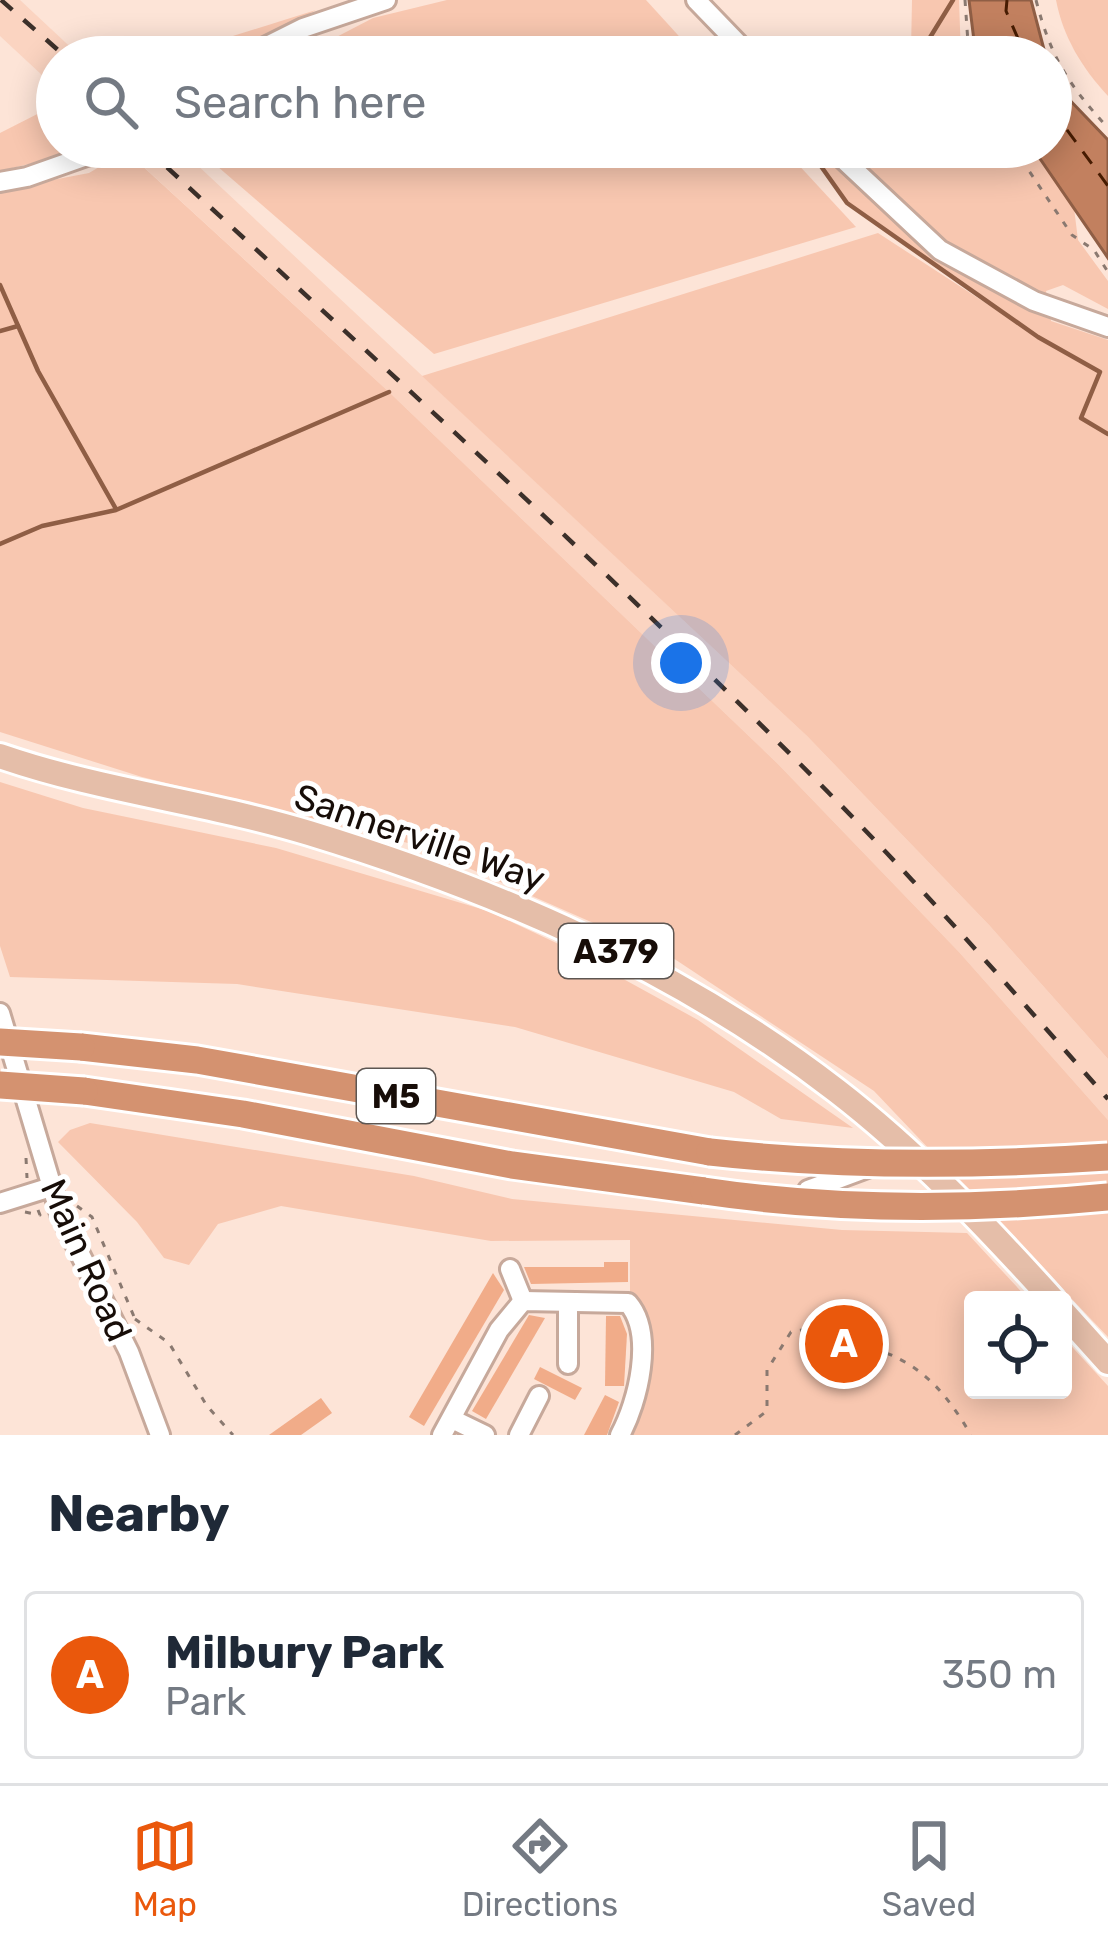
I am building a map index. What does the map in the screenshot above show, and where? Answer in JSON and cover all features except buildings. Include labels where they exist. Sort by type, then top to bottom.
[{"type":"highway","name":"M5","points":[[0,1042],[197,1060],[710,1152],[881,1166],[1108,1156]]},
{"type":"highway","name":"M5","points":[[0,1085],[84,1091],[243,1114],[512,1165],[785,1201],[914,1207],[1108,1197]]},
{"type":"main road","name":"Sannerville Way","points":[[0,756],[128,792],[305,832],[465,886],[617,951],[725,1014],[836,1090],[908,1154],[1043,1291]]},
{"type":"main road","points":[[1072,1322],[1108,1362]]},
{"type":"street","points":[[287,36],[386,0]]},
{"type":"street","points":[[696,0],[731,36]]},
{"type":"street","points":[[0,182],[52,168]]},
{"type":"street","points":[[852,168],[940,250],[1034,301],[1108,327]]},
{"type":"street","name":"Main Road","points":[[0,1013],[70,1239],[129,1352],[160,1435]]},
{"type":"street","points":[[808,1190],[908,1154]]},
{"type":"street","points":[[0,1203],[51,1187]]},
{"type":"street","points":[[510,1269],[524,1301]]},
{"type":"street","points":[[484,1435],[448,1427],[499,1330],[524,1301],[568,1301],[628,1303],[638,1314],[638,1395],[620,1435]]},
{"type":"street","points":[[568,1301],[568,1364]]},
{"type":"street","points":[[519,1435],[539,1396]]},
{"type":"path","points":[[965,0],[968,36]]},
{"type":"path","points":[[1036,0],[1046,36]]},
{"type":"path","points":[[1072,85],[1108,128]]},
{"type":"path","points":[[1027,168],[1072,235],[1094,250],[1108,272]]},
{"type":"path","points":[[72,1204],[92,1217],[135,1319]]},
{"type":"path","points":[[108,1313],[135,1319],[169,1343],[207,1406],[233,1435]]},
{"type":"path","points":[[735,1435],[767,1411],[766,1370],[790,1332],[801,1329],[897,1355],[944,1396],[970,1435]]},
{"type":"shaded area","points":[[0,0],[20,0],[59,36],[36,36],[36,69],[0,36]]},
{"type":"shaded area","points":[[447,0],[646,0],[679,36],[338,36],[373,18]]},
{"type":"shaded area","points":[[912,0],[959,0],[960,36],[911,36]]},
{"type":"shaded area","points":[[969,0],[1031,0],[1040,36],[973,36]]},
{"type":"shaded area","points":[[1056,0],[1108,0],[1108,96],[1075,51],[1072,36],[1063,27]]},
{"type":"shaded area","points":[[316,10],[269,36],[233,36]]},
{"type":"shaded area","points":[[1072,102],[1108,140],[1108,258],[1046,168],[1072,168]]},
{"type":"shaded area","points":[[36,115],[36,162],[0,171],[0,133]]},
{"type":"shaded area","points":[[97,168],[145,168],[389,392],[777,763],[959,952],[1108,1120],[1108,1337],[1072,1299],[1072,1291],[1064,1291],[874,1091],[673,958],[416,845],[142,777],[0,732],[0,190]]},
{"type":"shaded area","points":[[145,168],[200,168],[807,736],[989,925],[1108,1059],[1108,1120],[959,952],[777,763],[389,392]]},
{"type":"shaded area","points":[[219,168],[801,168],[856,227],[434,354]]},
{"type":"shaded area","points":[[822,168],[1051,168],[1072,192],[1078,240],[1108,281],[1108,309],[1063,285],[1046,291],[1051,321],[1108,340],[1108,1059],[989,925],[807,736],[422,376],[878,233],[998,311],[847,203]]},
{"type":"shaded area","points":[[0,782],[83,808],[276,848],[488,911],[698,1020],[853,1128],[781,1119],[734,1092],[515,1027],[237,984],[10,977],[0,946]]},
{"type":"shaded area","points":[[90,1123],[414,1176],[512,1199],[842,1230],[967,1233],[1021,1291],[964,1291],[964,1399],[1072,1399],[1072,1347],[1108,1386],[1108,1435],[627,1435],[644,1400],[645,1314],[630,1295],[630,1240],[491,1241],[281,1206],[218,1224],[189,1265],[164,1258],[137,1222],[58,1142],[70,1130]]},
{"type":"waterway","points":[[931,36],[953,0]]},
{"type":"waterway","points":[[822,168],[847,203],[1038,337],[1100,372],[1081,418],[1108,434]]},
{"type":"waterway","points":[[0,285],[38,371],[116,509]]},
{"type":"waterway","points":[[0,331],[18,326]]},
{"type":"waterway","points":[[0,544],[42,526],[116,510],[389,392]]},
{"type":"ferry route","points":[[1007,0],[1006,11],[1017,36]]},
{"type":"ferry route","points":[[1072,137],[1108,186]]},
{"type":"railway","points":[[1,0],[42,36]]},
{"type":"railway","points":[[168,168],[732,696],[889,855],[1108,1099]]},
{"type":"place","name":"Milbury Park","points":[[844,1344]]}]
